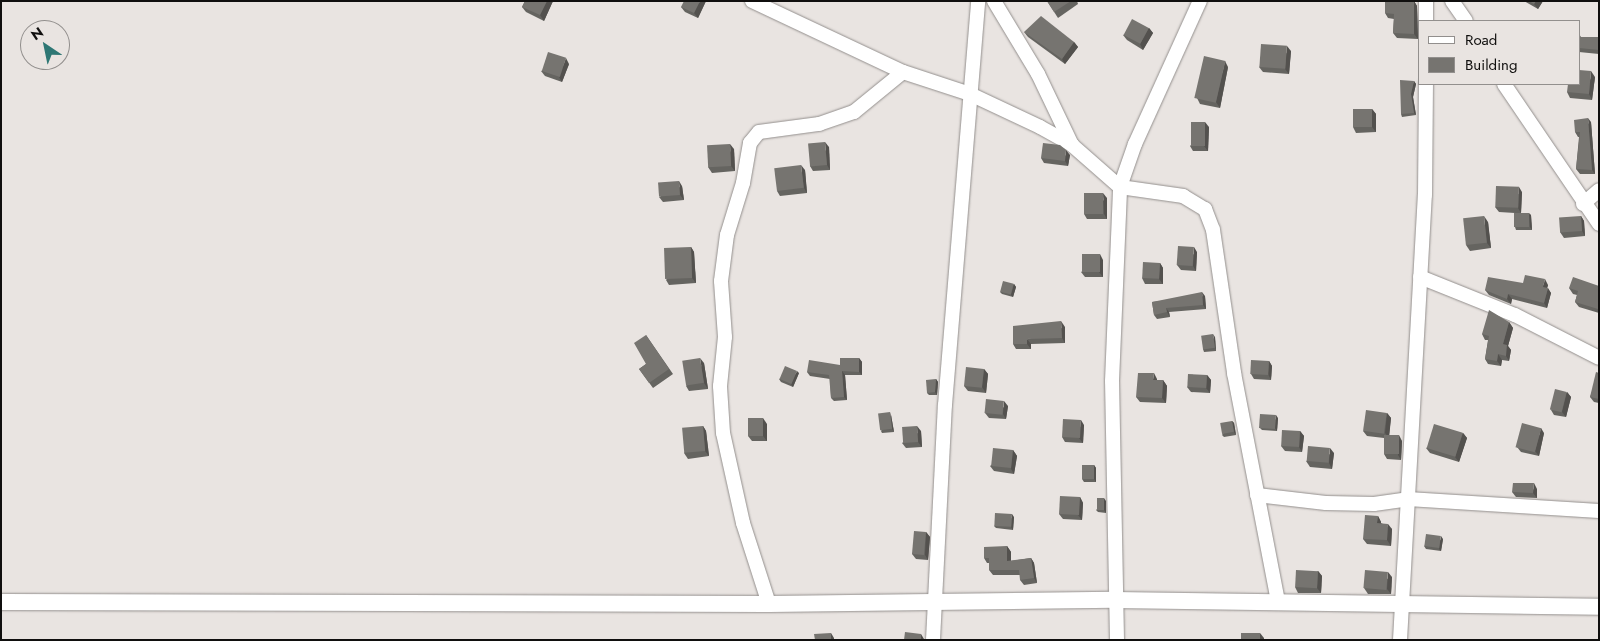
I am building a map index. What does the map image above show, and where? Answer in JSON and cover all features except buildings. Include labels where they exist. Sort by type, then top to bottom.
[{"type":"street","points":[[752,1],[903,72],[970,94],[1072,145],[1120,187],[1183,196],[1199,203],[1210,218],[1234,373],[1278,602]]},
{"type":"street","points":[[933,640],[945,396],[978,1]]},
{"type":"street","points":[[994,1],[1038,74],[1072,145]]},
{"type":"street","points":[[1117,640],[1114,600],[1112,381],[1120,187],[1135,144],[1200,1]]},
{"type":"street","points":[[1426,1],[1426,20]]},
{"type":"street","points":[[1452,1],[1465,20]]},
{"type":"street","points":[[769,604],[743,524],[723,433],[721,395],[725,337],[721,281],[727,235],[743,183],[750,143],[759,132],[819,124],[854,112],[903,72]]},
{"type":"street","points":[[1400,640],[1420,277],[1426,85]]},
{"type":"street","points":[[1505,85],[1583,204],[1599,224]]},
{"type":"street","points":[[1583,204],[1599,190]]},
{"type":"street","points":[[1420,277],[1515,315],[1599,358]]},
{"type":"street","points":[[1257,495],[1352,504],[1408,499],[1599,511]]},
{"type":"street","points":[[1,602],[769,604],[936,600],[1114,600],[1599,607]]}]
